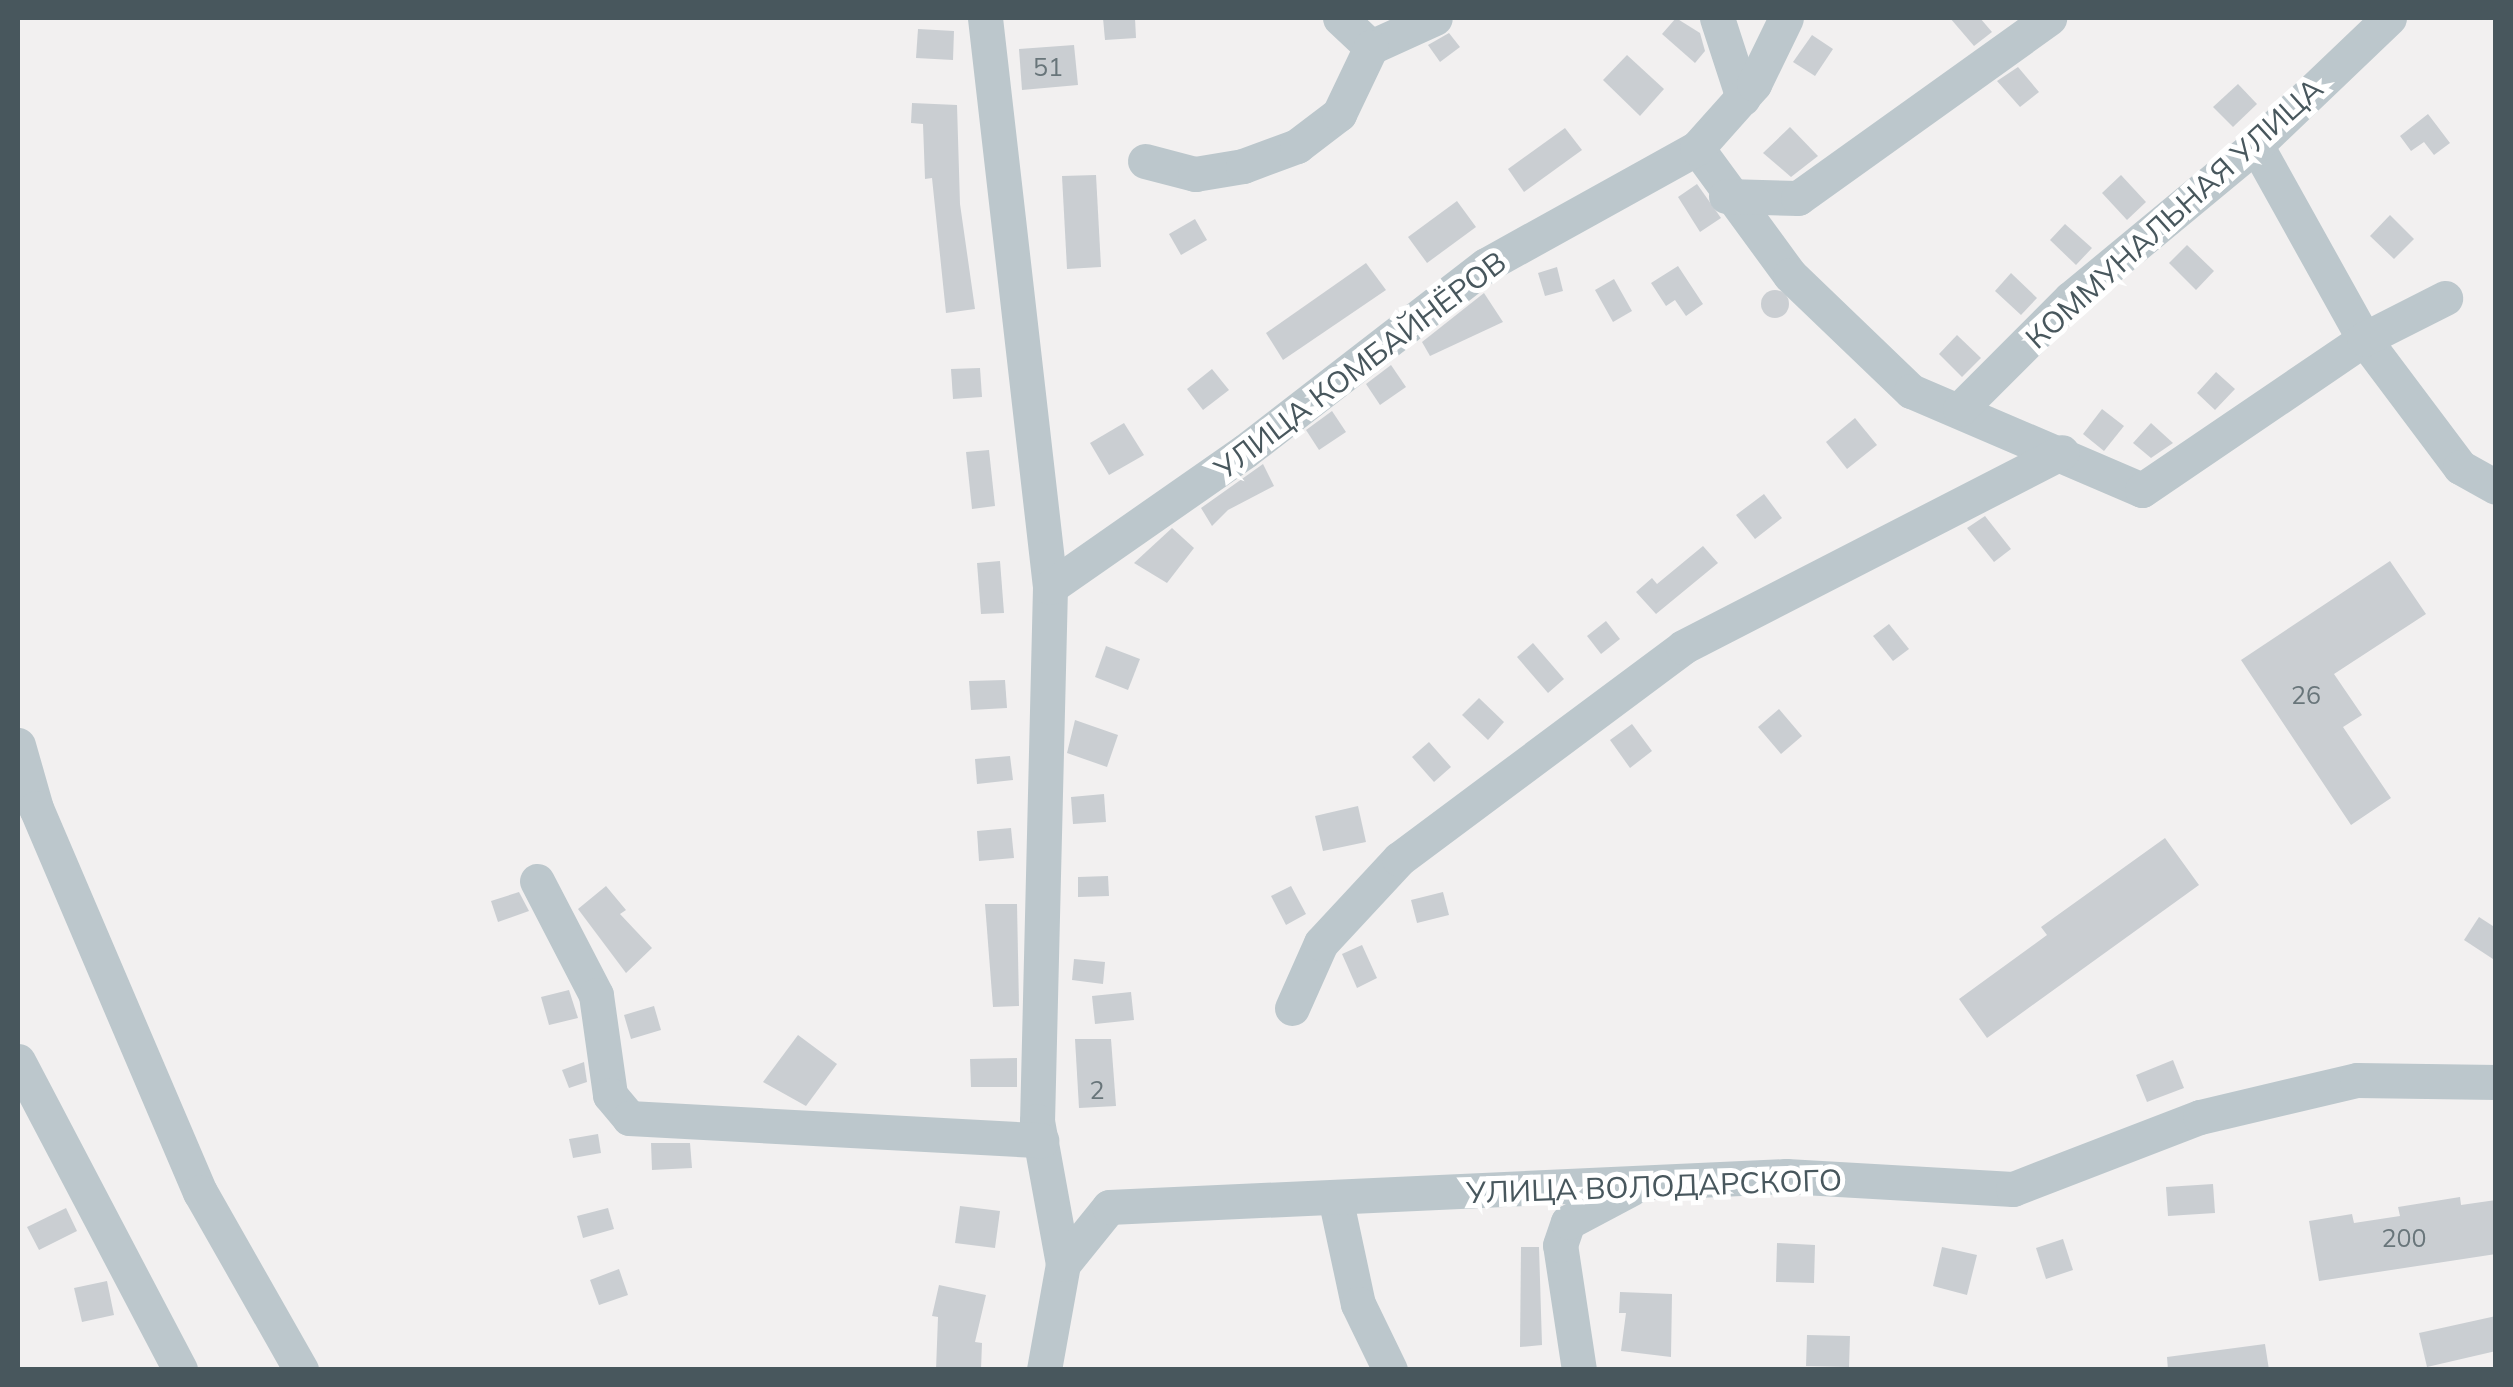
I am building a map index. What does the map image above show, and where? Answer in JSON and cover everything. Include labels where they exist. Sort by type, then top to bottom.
[{"type":"street","points":[[985,18],[1050,587],[1041,1140],[1063,1264],[1044,1370]]},
{"type":"street","points":[[1340,18],[1371,47]]},
{"type":"street","points":[[1144,161],[1195,174],[1243,166],[1297,146],[1340,114],[1371,47],[1435,18]]},
{"type":"street","points":[[1717,18],[1743,98]]},
{"type":"street","name":"УЛИЦА КОМБАЙНЁРОВ","points":[[1050,587],[1245,452],[1486,265],[1697,148],[1743,98],[1786,18]]},
{"type":"street","points":[[1726,196],[1798,198],[2049,18]]},
{"type":"street","name":"КОММУНАЛЬНАЯ УЛИЦА","points":[[1960,410],[2070,299],[2256,145],[2390,18]]},
{"type":"street","points":[[2256,145],[2364,339],[2460,467],[2496,487]]},
{"type":"street","points":[[1697,148],[1726,196],[1790,275],[1911,391],[2062,452],[2142,490],[2364,339],[2445,298]]},
{"type":"street","points":[[1292,1008],[1321,944],[1399,859],[1682,647],[2062,452]]},
{"type":"street","points":[[18,745],[36,808],[200,1192],[301,1370]]},
{"type":"street","points":[[538,881],[596,995],[610,1094],[629,1118],[1041,1140]]},
{"type":"street","points":[[18,1061],[180,1370]]},
{"type":"street","name":"УЛИЦА ВОЛОДАРСКОГО","points":[[1063,1264],[1109,1207],[1786,1176],[2013,1189],[2200,1117],[2357,1080],[2496,1082]]},
{"type":"street","points":[[1580,1370],[1560,1245],[1568,1222],[1642,1183]]},
{"type":"street","points":[[1335,1197],[1358,1304],[1390,1370]]},
{"type":"building","points":[[1103,18],[1135,18],[1136,38],[1105,40]]},
{"type":"building","points":[[1676,18],[1700,33],[1705,51],[1695,63],[1662,34]]},
{"type":"building","points":[[1950,18],[1980,18],[1992,32],[1974,46]]},
{"type":"building","points":[[918,29],[954,31],[953,60],[916,58]]},
{"type":"building","points":[[1449,33],[1460,47],[1440,62],[1428,45]]},
{"type":"building","points":[[1812,35],[1833,49],[1815,76],[1793,62]]},
{"type":"building","points":[[1074,45],[1078,85],[1022,90],[1019,49]]},
{"type":"building","points":[[1627,55],[1664,89],[1640,116],[1603,80]]},
{"type":"building","points":[[2018,67],[2039,92],[2020,107],[1997,81]]},
{"type":"building","points":[[2238,84],[2257,104],[2233,127],[2213,107]]},
{"type":"building","points":[[912,103],[957,105],[960,204],[975,309],[946,313],[932,178],[925,179],[923,124],[911,123]]},
{"type":"building","points":[[2428,114],[2450,143],[2434,155],[2424,142],[2411,151],[2400,136]]},
{"type":"building","points":[[1790,127],[1818,156],[1791,177],[1763,153]]},
{"type":"building","points":[[1565,128],[1582,150],[1524,192],[1508,169]]},
{"type":"building","points":[[1096,175],[1101,267],[1067,269],[1062,176]]},
{"type":"building","points":[[2121,175],[2146,202],[2127,220],[2102,193]]},
{"type":"building","points":[[1697,184],[1721,218],[1700,232],[1678,197]]},
{"type":"building","points":[[1457,201],[1476,227],[1427,263],[1408,237]]},
{"type":"building","points":[[2390,215],[2414,239],[2394,259],[2370,236]]},
{"type":"building","points":[[1195,219],[1207,240],[1181,255],[1169,234]]},
{"type":"building","points":[[2065,224],[2092,248],[2076,265],[2050,240]]},
{"type":"building","points":[[2187,245],[2214,271],[2196,290],[2169,263]]},
{"type":"building","points":[[1366,263],[1386,290],[1283,360],[1266,333]]},
{"type":"building","points":[[1678,266],[1703,304],[1686,316],[1675,300],[1666,306],[1651,283]]},
{"type":"building","points":[[1557,267],[1563,291],[1545,296],[1538,273]]},
{"type":"building","points":[[2011,273],[2037,298],[2021,315],[1995,291]]},
{"type":"building","points":[[1614,279],[1632,311],[1613,322],[1595,290]]},
{"type":"building","points":[[1775,290],[1785,294],[1789,304],[1785,314],[1775,318],[1765,314],[1761,304],[1765,294]]},
{"type":"building","points":[[1484,293],[1503,322],[1430,356],[1422,342]]},
{"type":"building","points":[[1957,335],[1981,358],[1962,377],[1939,354]]},
{"type":"building","points":[[1391,365],[1406,387],[1380,405],[1366,384]]},
{"type":"building","points":[[980,368],[982,397],[953,399],[951,369]]},
{"type":"building","points":[[1212,369],[1229,390],[1203,410],[1187,389]]},
{"type":"building","points":[[2216,372],[2235,389],[2215,410],[2197,393]]},
{"type":"building","points":[[2102,409],[2124,426],[2104,451],[2083,434]]},
{"type":"building","points":[[1332,411],[1346,432],[1319,450],[1306,430]]},
{"type":"building","points":[[1855,418],[1877,445],[1847,469],[1826,442]]},
{"type":"building","points":[[1124,423],[1144,455],[1109,475],[1090,443]]},
{"type":"building","points":[[2151,423],[2173,443],[2151,458],[2133,443]]},
{"type":"building","points":[[989,450],[995,506],[972,509],[966,452]]},
{"type":"building","points":[[1263,464],[1274,486],[1228,510],[1212,526],[1201,508]]},
{"type":"building","points":[[1764,494],[1782,518],[1755,539],[1736,515]]},
{"type":"building","points":[[1985,516],[2011,549],[1994,562],[1967,528]]},
{"type":"building","points":[[1172,528],[1194,548],[1167,583],[1134,563]]},
{"type":"building","points":[[1703,546],[1718,563],[1656,614],[1636,592],[1652,578],[1657,584]]},
{"type":"building","points":[[1000,561],[1004,613],[981,614],[977,563]]},
{"type":"building","points":[[2390,561],[2426,614],[2334,674],[2362,715],[2343,727],[2391,798],[2351,825],[2241,660]]},
{"type":"building","points":[[1606,621],[1620,639],[1601,654],[1587,636]]},
{"type":"building","points":[[1889,624],[1909,649],[1893,661],[1873,636]]},
{"type":"building","points":[[1533,643],[1564,679],[1548,693],[1517,657]]},
{"type":"building","points":[[1106,646],[1140,659],[1128,690],[1095,677]]},
{"type":"building","points":[[1005,680],[1007,708],[971,710],[969,681]]},
{"type":"building","points":[[1479,698],[1504,722],[1488,740],[1462,715]]},
{"type":"building","points":[[1779,709],[1802,736],[1781,754],[1758,727]]},
{"type":"building","points":[[1075,720],[1118,735],[1107,767],[1067,753]]},
{"type":"building","points":[[1632,724],[1652,751],[1630,768],[1610,740]]},
{"type":"building","points":[[1429,742],[1451,767],[1434,782],[1412,757]]},
{"type":"building","points":[[1010,756],[1013,780],[977,784],[975,759]]},
{"type":"building","points":[[1104,794],[1106,822],[1073,824],[1071,797]]},
{"type":"building","points":[[1358,806],[1366,842],[1323,851],[1315,816]]},
{"type":"building","points":[[1011,828],[1014,858],[979,861],[977,831]]},
{"type":"building","points":[[2165,838],[2199,885],[1987,1038],[1959,999],[2047,935],[2041,927]]},
{"type":"building","points":[[1108,876],[1109,896],[1078,897],[1078,877]]},
{"type":"building","points":[[606,886],[626,910],[620,914],[652,948],[626,973],[578,909]]},
{"type":"building","points":[[1291,886],[1306,914],[1286,925],[1271,896]]},
{"type":"building","points":[[519,892],[529,911],[498,922],[491,901]]},
{"type":"building","points":[[1443,892],[1449,915],[1417,923],[1411,900]]},
{"type":"building","points":[[985,904],[1017,904],[1019,1006],[993,1007]]},
{"type":"building","points":[[2479,917],[2496,928],[2496,961],[2464,940]]},
{"type":"building","points":[[1362,945],[1377,978],[1357,988],[1342,954]]},
{"type":"building","points":[[1074,959],[1105,962],[1103,984],[1072,980]]},
{"type":"building","points":[[569,990],[578,1018],[549,1025],[541,997]]},
{"type":"building","points":[[1131,992],[1134,1020],[1095,1024],[1092,996]]},
{"type":"building","points":[[654,1006],[661,1030],[631,1039],[624,1015]]},
{"type":"building","points":[[798,1035],[837,1064],[806,1106],[763,1082]]},
{"type":"building","points":[[1075,1039],[1111,1039],[1116,1106],[1079,1108]]},
{"type":"building","points":[[1017,1058],[1017,1087],[971,1087],[970,1059]]},
{"type":"building","points":[[2173,1060],[2184,1088],[2147,1102],[2136,1075]]},
{"type":"building","points":[[584,1062],[587,1082],[569,1088],[562,1070]]},
{"type":"building","points":[[598,1134],[601,1153],[573,1158],[569,1139]]},
{"type":"building","points":[[651,1143],[690,1143],[692,1168],[652,1170]]},
{"type":"building","points":[[2213,1184],[2215,1213],[2168,1216],[2166,1187]]},
{"type":"building","points":[[2460,1197],[2461,1205],[2496,1200],[2496,1254],[2319,1281],[2309,1221],[2352,1214],[2354,1223],[2400,1216],[2398,1207]]},
{"type":"building","points":[[960,1206],[1000,1211],[995,1248],[955,1243]]},
{"type":"building","points":[[66,1208],[77,1231],[39,1250],[27,1227]]},
{"type":"building","points":[[608,1208],[614,1229],[583,1238],[577,1216]]},
{"type":"building","points":[[2063,1239],[2073,1270],[2046,1279],[2036,1248]]},
{"type":"building","points":[[1777,1243],[1815,1245],[1814,1283],[1776,1282]]},
{"type":"building","points":[[1521,1247],[1539,1247],[1542,1345],[1520,1347]]},
{"type":"building","points":[[1942,1247],[1977,1255],[1967,1295],[1933,1286]]},
{"type":"building","points":[[619,1269],[628,1295],[599,1305],[590,1280]]},
{"type":"building","points":[[107,1281],[114,1315],[82,1322],[74,1288]]},
{"type":"building","points":[[939,1285],[986,1295],[975,1342],[982,1343],[981,1370],[936,1370],[938,1317],[932,1316]]},
{"type":"building","points":[[1620,1292],[1672,1294],[1671,1357],[1621,1351],[1626,1313],[1619,1313]]},
{"type":"building","points":[[2496,1316],[2496,1351],[2427,1367],[2419,1333]]},
{"type":"building","points":[[1807,1335],[1850,1336],[1849,1367],[1806,1366]]},
{"type":"building","points":[[2265,1344],[2269,1370],[2168,1370],[2167,1357]]}]
